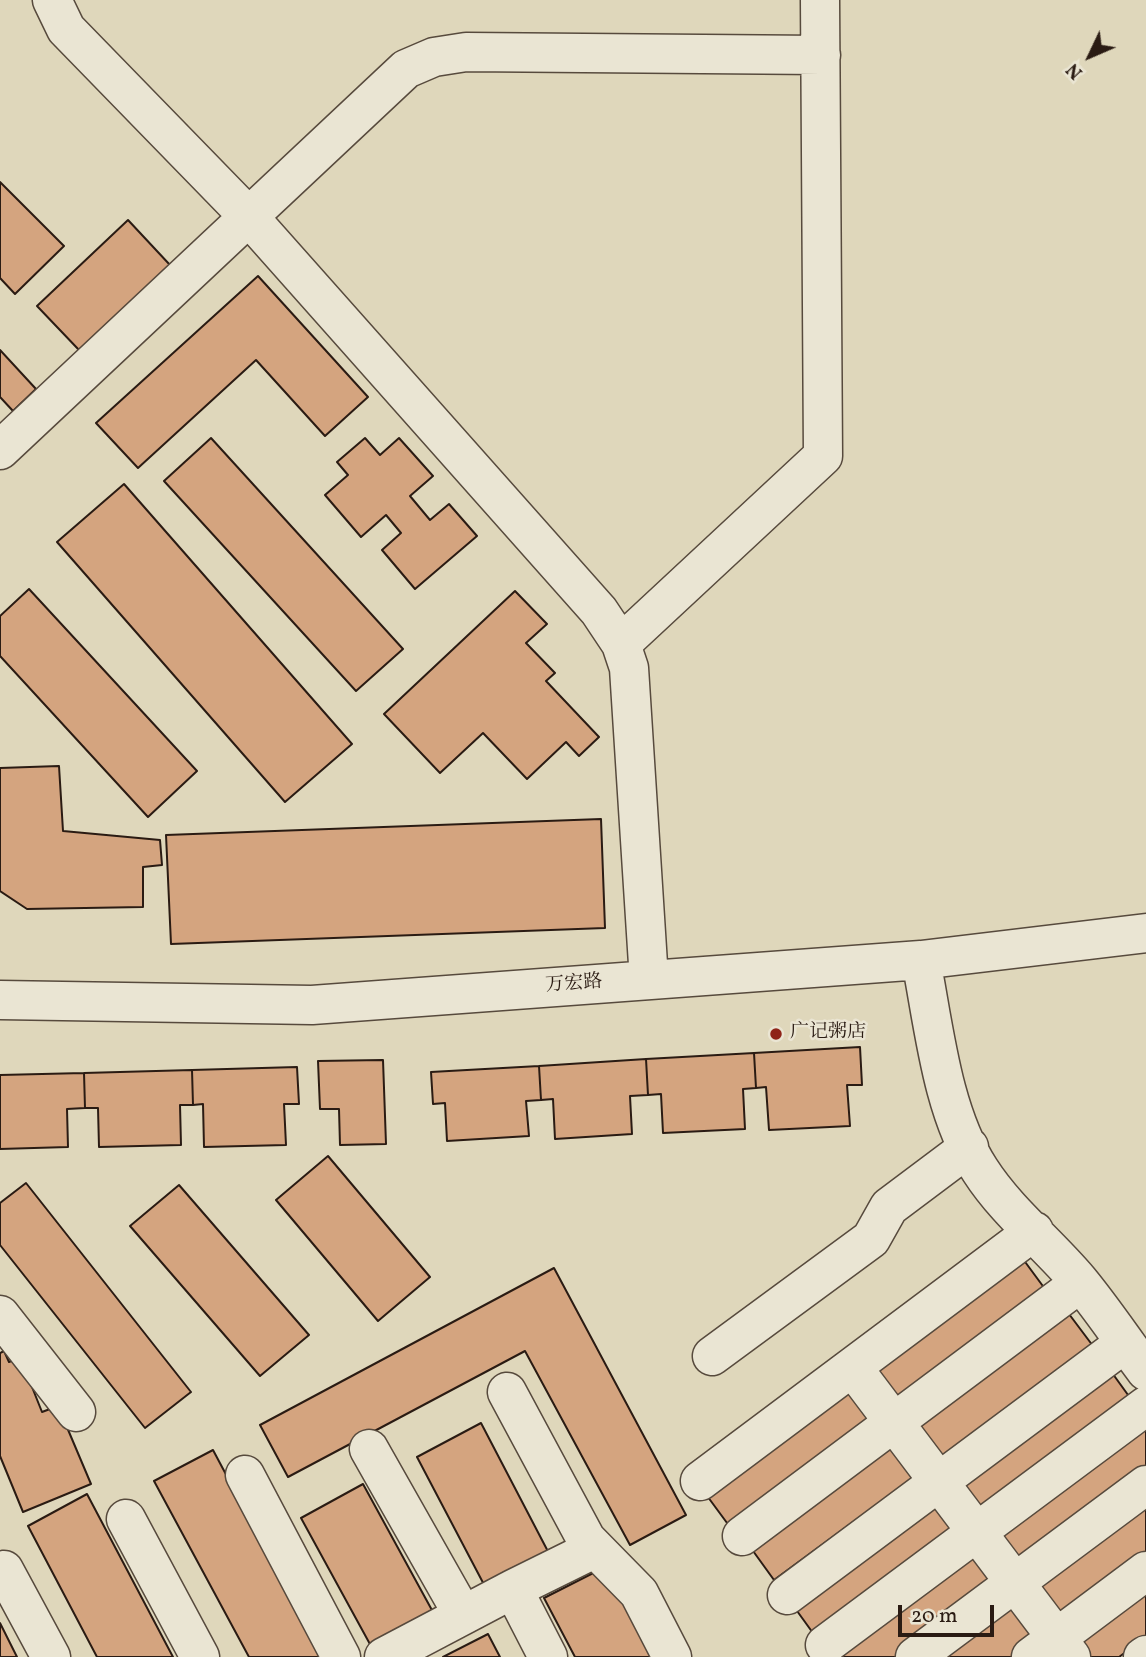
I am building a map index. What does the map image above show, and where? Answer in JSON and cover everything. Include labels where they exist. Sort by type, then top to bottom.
[{"type":"street","points":[[52,0],[66,29],[249,217],[600,611],[621,644],[629,668],[649,980]]},
{"type":"street","points":[[621,644],[823,456],[820,0]]},
{"type":"street","points":[[0,450],[406,69],[434,57],[466,52],[821,55]]},
{"type":"street","name":"万宏路","points":[[0,1000],[312,1004],[921,960],[1146,933]]},
{"type":"street","points":[[787,1595],[939,1482],[1135,1357],[1080,1283],[1034,1231],[1009,1209],[978,1168],[951,1109],[921,960]]},
{"type":"street","points":[[712,1356],[872,1239],[889,1207],[969,1147]]},
{"type":"street","points":[[700,1481],[1034,1231]]},
{"type":"street","points":[[742,1536],[1080,1283]]},
{"type":"street","points":[[0,1315],[76,1412]]},
{"type":"street","points":[[853,1368],[1015,1583],[1053,1651],[1146,1571]]},
{"type":"street","points":[[507,1392],[586,1539],[639,1593],[672,1657]]},
{"type":"street","points":[[825,1645],[1146,1406]]},
{"type":"street","points":[[369,1448],[463,1615]]},
{"type":"street","points":[[245,1475],[341,1657]]},
{"type":"street","points":[[915,1657],[1146,1485]]},
{"type":"street","points":[[126,1520],[200,1657]]},
{"type":"street","points":[[384,1657],[594,1549]]},
{"type":"street","points":[[4,1570],[51,1657]]},
{"type":"street","points":[[513,1589],[548,1657]]},
{"type":"building","points":[[0,182],[64,246],[15,294],[0,278]]},
{"type":"building","points":[[128,220],[170,265],[79,350],[37,306]]},
{"type":"building","points":[[258,276],[368,397],[325,436],[256,360],[138,468],[96,423]]},
{"type":"building","points":[[0,350],[36,389],[13,411],[0,397]]},
{"type":"building","points":[[211,438],[403,649],[356,691],[164,481]]},
{"type":"building","points":[[365,438],[380,455],[399,438],[433,476],[410,496],[430,520],[449,504],[477,536],[415,589],[382,550],[401,533],[386,515],[361,537],[325,495],[348,475],[337,462]]},
{"type":"building","points":[[124,484],[352,744],[285,802],[57,542]]},
{"type":"building","points":[[29,589],[197,771],[148,817],[0,656],[0,616]]},
{"type":"building","points":[[515,591],[547,624],[526,643],[555,673],[546,681],[599,737],[579,756],[566,742],[527,779],[483,733],[440,773],[384,714]]},
{"type":"building","points":[[59,766],[63,831],[160,840],[162,865],[143,867],[143,907],[27,909],[0,891],[0,768]]},
{"type":"building","points":[[601,819],[605,928],[171,944],[166,835]]},
{"type":"building","points":[[860,1047],[862,1085],[847,1085],[850,1126],[769,1130],[766,1087],[756,1088],[754,1053]]},
{"type":"building","points":[[754,1053],[756,1088],[743,1089],[745,1129],[663,1133],[661,1094],[648,1095],[646,1059]]},
{"type":"building","points":[[646,1059],[648,1095],[630,1096],[632,1134],[555,1139],[553,1099],[541,1100],[539,1066]]},
{"type":"building","points":[[383,1060],[386,1144],[340,1145],[339,1109],[320,1109],[318,1061]]},
{"type":"building","points":[[539,1066],[541,1100],[526,1101],[529,1136],[447,1141],[445,1103],[433,1104],[431,1072]]},
{"type":"building","points":[[297,1067],[299,1104],[284,1104],[286,1145],[204,1147],[203,1104],[193,1105],[192,1070]]},
{"type":"building","points":[[192,1070],[193,1105],[180,1105],[181,1145],[99,1147],[98,1108],[85,1108],[84,1073]]},
{"type":"building","points":[[84,1073],[85,1108],[67,1109],[68,1147],[0,1149],[0,1075]]},
{"type":"building","points":[[328,1156],[430,1277],[378,1321],[276,1200]]},
{"type":"building","points":[[26,1183],[191,1392],[145,1428],[0,1245],[0,1203]]},
{"type":"building","points":[[179,1185],[309,1335],[260,1376],[130,1226]]},
{"type":"building","points":[[1020,1255],[1048,1293],[896,1405],[868,1367]]},
{"type":"building","points":[[554,1268],[686,1515],[630,1545],[525,1351],[288,1477],[260,1425]]},
{"type":"building","points":[[1066,1310],[1093,1346],[936,1461],[910,1425]]},
{"type":"building","points":[[4,1351],[9,1362],[20,1357],[42,1412],[58,1406],[91,1484],[23,1512],[0,1456],[0,1353]]},
{"type":"building","points":[[1110,1370],[1136,1406],[981,1520],[955,1485]]},
{"type":"building","points":[[851,1380],[879,1417],[730,1527],[702,1489]]},
{"type":"building","points":[[1146,1418],[1146,1473],[1016,1568],[990,1533]]},
{"type":"building","points":[[481,1423],[554,1563],[490,1596],[417,1457]]},
{"type":"building","points":[[894,1437],[920,1473],[774,1580],[748,1544]]},
{"type":"building","points":[[213,1450],[323,1657],[249,1657],[154,1481]]},
{"type":"building","points":[[363,1484],[439,1623],[377,1657],[301,1518]]},
{"type":"building","points":[[87,1494],[173,1657],[97,1657],[28,1526]]},
{"type":"building","points":[[938,1497],[964,1533],[818,1640],[792,1604]]},
{"type":"building","points":[[1146,1503],[1146,1558],[1057,1624],[1030,1588]]},
{"type":"building","points":[[973,1545],[1000,1581],[897,1657],[832,1657]]},
{"type":"building","points":[[607,1566],[655,1657],[575,1657],[544,1598]]},
{"type":"building","points":[[1146,1586],[1146,1637],[1119,1657],[1082,1657],[1070,1642]]},
{"type":"building","points":[[1014,1600],[1040,1636],[1011,1657],[937,1657]]},
{"type":"building","points":[[0,1623],[17,1657],[0,1657]]},
{"type":"building","points":[[488,1634],[500,1657],[443,1657]]},
{"type":"place","name":"广记粥店","points":[[776,1034]]}]
